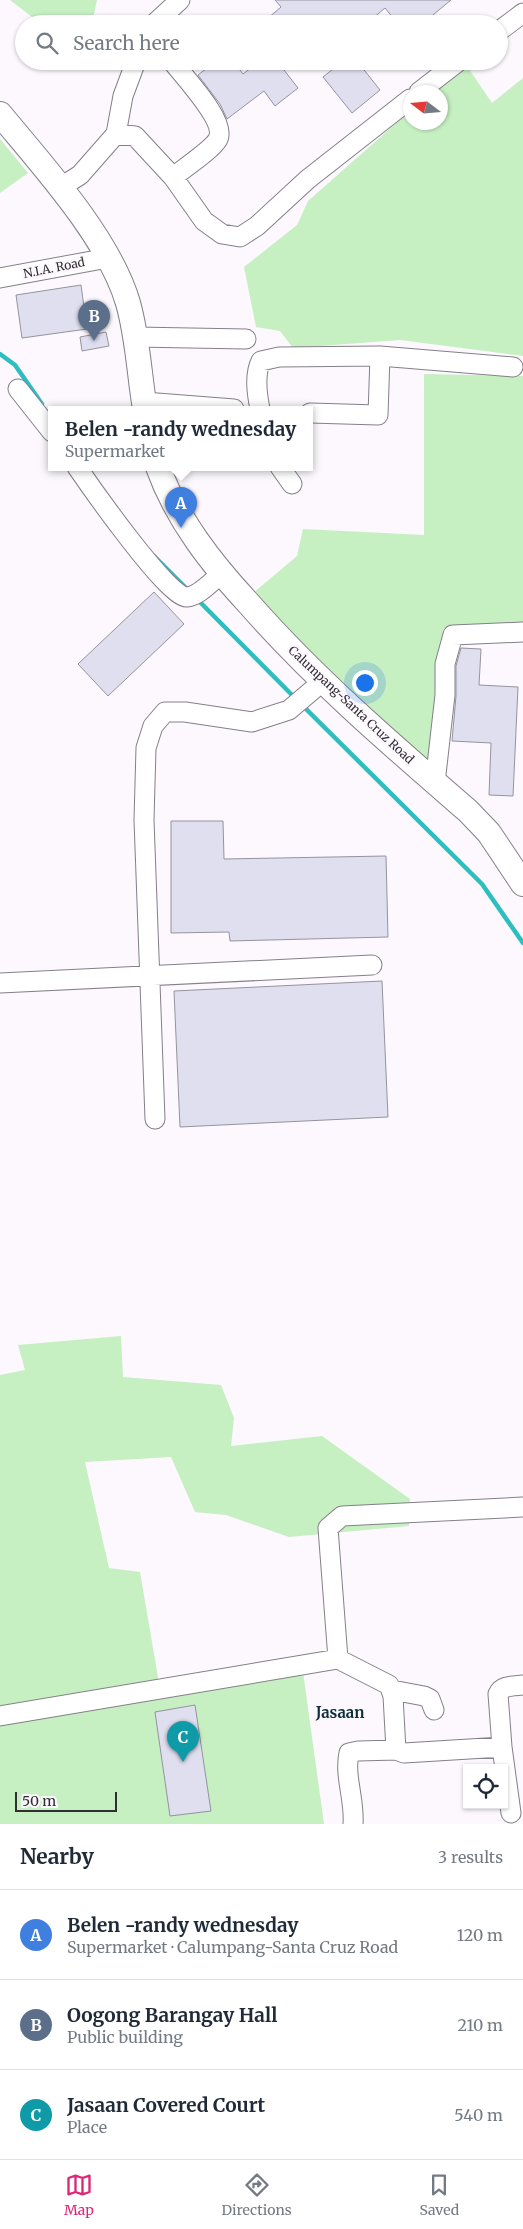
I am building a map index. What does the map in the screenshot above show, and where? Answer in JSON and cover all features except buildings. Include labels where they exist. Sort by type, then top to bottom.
[{"type":"main road","points":[[0,114],[61,187],[108,258],[128,303],[135,337],[144,406]]},
{"type":"main road","name":"Calumpang-Santa Cruz Road","points":[[159,471],[164,486],[178,512],[221,574],[271,630],[322,682],[490,833],[523,884]]},
{"type":"street","points":[[164,15],[180,0]]},
{"type":"street","points":[[508,24],[523,13]]},
{"type":"street","points":[[61,187],[80,174],[116,134],[123,96],[133,70]]},
{"type":"street","points":[[173,177],[218,140],[220,129],[214,116],[179,70]]},
{"type":"street","points":[[427,85],[448,70]]},
{"type":"street","points":[[116,134],[135,136],[173,177],[204,221],[222,234],[240,237],[257,226],[308,179],[403,104]]},
{"type":"street","name":"N.I.A. Road","points":[[0,278],[108,258]]},
{"type":"street","points":[[135,337],[246,339]]},
{"type":"street","points":[[313,412],[378,415],[380,356]]},
{"type":"street","points":[[259,406],[257,393],[258,368],[262,362],[279,358],[380,356],[513,366]]},
{"type":"street","points":[[18,389],[48,427]]},
{"type":"street","points":[[79,471],[109,514],[162,578],[179,595],[191,596],[221,574]]},
{"type":"street","points":[[283,471],[292,484]]},
{"type":"street","points":[[435,783],[443,714],[446,664],[453,635],[523,632]]},
{"type":"street","points":[[155,1119],[144,820],[146,748],[152,726],[165,712],[185,712],[252,722],[282,713],[299,703],[322,682]]},
{"type":"street","points":[[0,983],[372,965]]},
{"type":"street","points":[[338,1659],[328,1528],[336,1520],[342,1516],[523,1507]]},
{"type":"street","points":[[0,1716],[338,1659],[389,1685],[392,1690],[396,1750]]},
{"type":"street","points":[[511,1812],[502,1748],[499,1691],[505,1687],[523,1685]]},
{"type":"street","points":[[392,1690],[424,1696],[430,1699],[434,1710]]},
{"type":"street","points":[[353,1824],[354,1809],[347,1762],[349,1753],[396,1750],[404,1753],[502,1748]]},
{"type":"green space","points":[[10,0],[97,0],[94,15],[29,15]]},
{"type":"green space","points":[[462,70],[470,70],[492,103],[523,78],[523,356],[400,340],[293,348],[280,331],[256,327],[244,267],[297,225],[308,201],[403,117],[403,130],[448,130],[448,85],[442,85]]},
{"type":"green space","points":[[0,139],[28,173],[0,193]]},
{"type":"green space","points":[[424,374],[523,376],[523,629],[444,628],[429,762],[330,671],[253,593],[297,556],[303,529],[424,535]]},
{"type":"green space","points":[[121,1336],[123,1377],[221,1385],[234,1418],[231,1446],[322,1436],[410,1499],[409,1526],[289,1537],[226,1515],[195,1512],[171,1457],[85,1462],[109,1568],[140,1572],[159,1683],[303,1672],[324,1824],[0,1824],[0,1375],[25,1370],[18,1345]]},
{"type":"waterway","points":[[0,354],[15,365],[42,404]]},
{"type":"waterway","points":[[154,556],[187,589]]},
{"type":"waterway","points":[[196,598],[295,698]]},
{"type":"waterway","points":[[302,705],[482,884],[523,943]]},
{"type":"place","name":"Oogong Barangay Hall","points":[[94,341]]},
{"type":"place","name":"Belen -randy wednesday","points":[[181,528]]},
{"type":"place","name":"Jasaan Covered Court","points":[[183,1762]]},
{"type":"district","name":"Jasaan","points":[[340,1713]]}]
